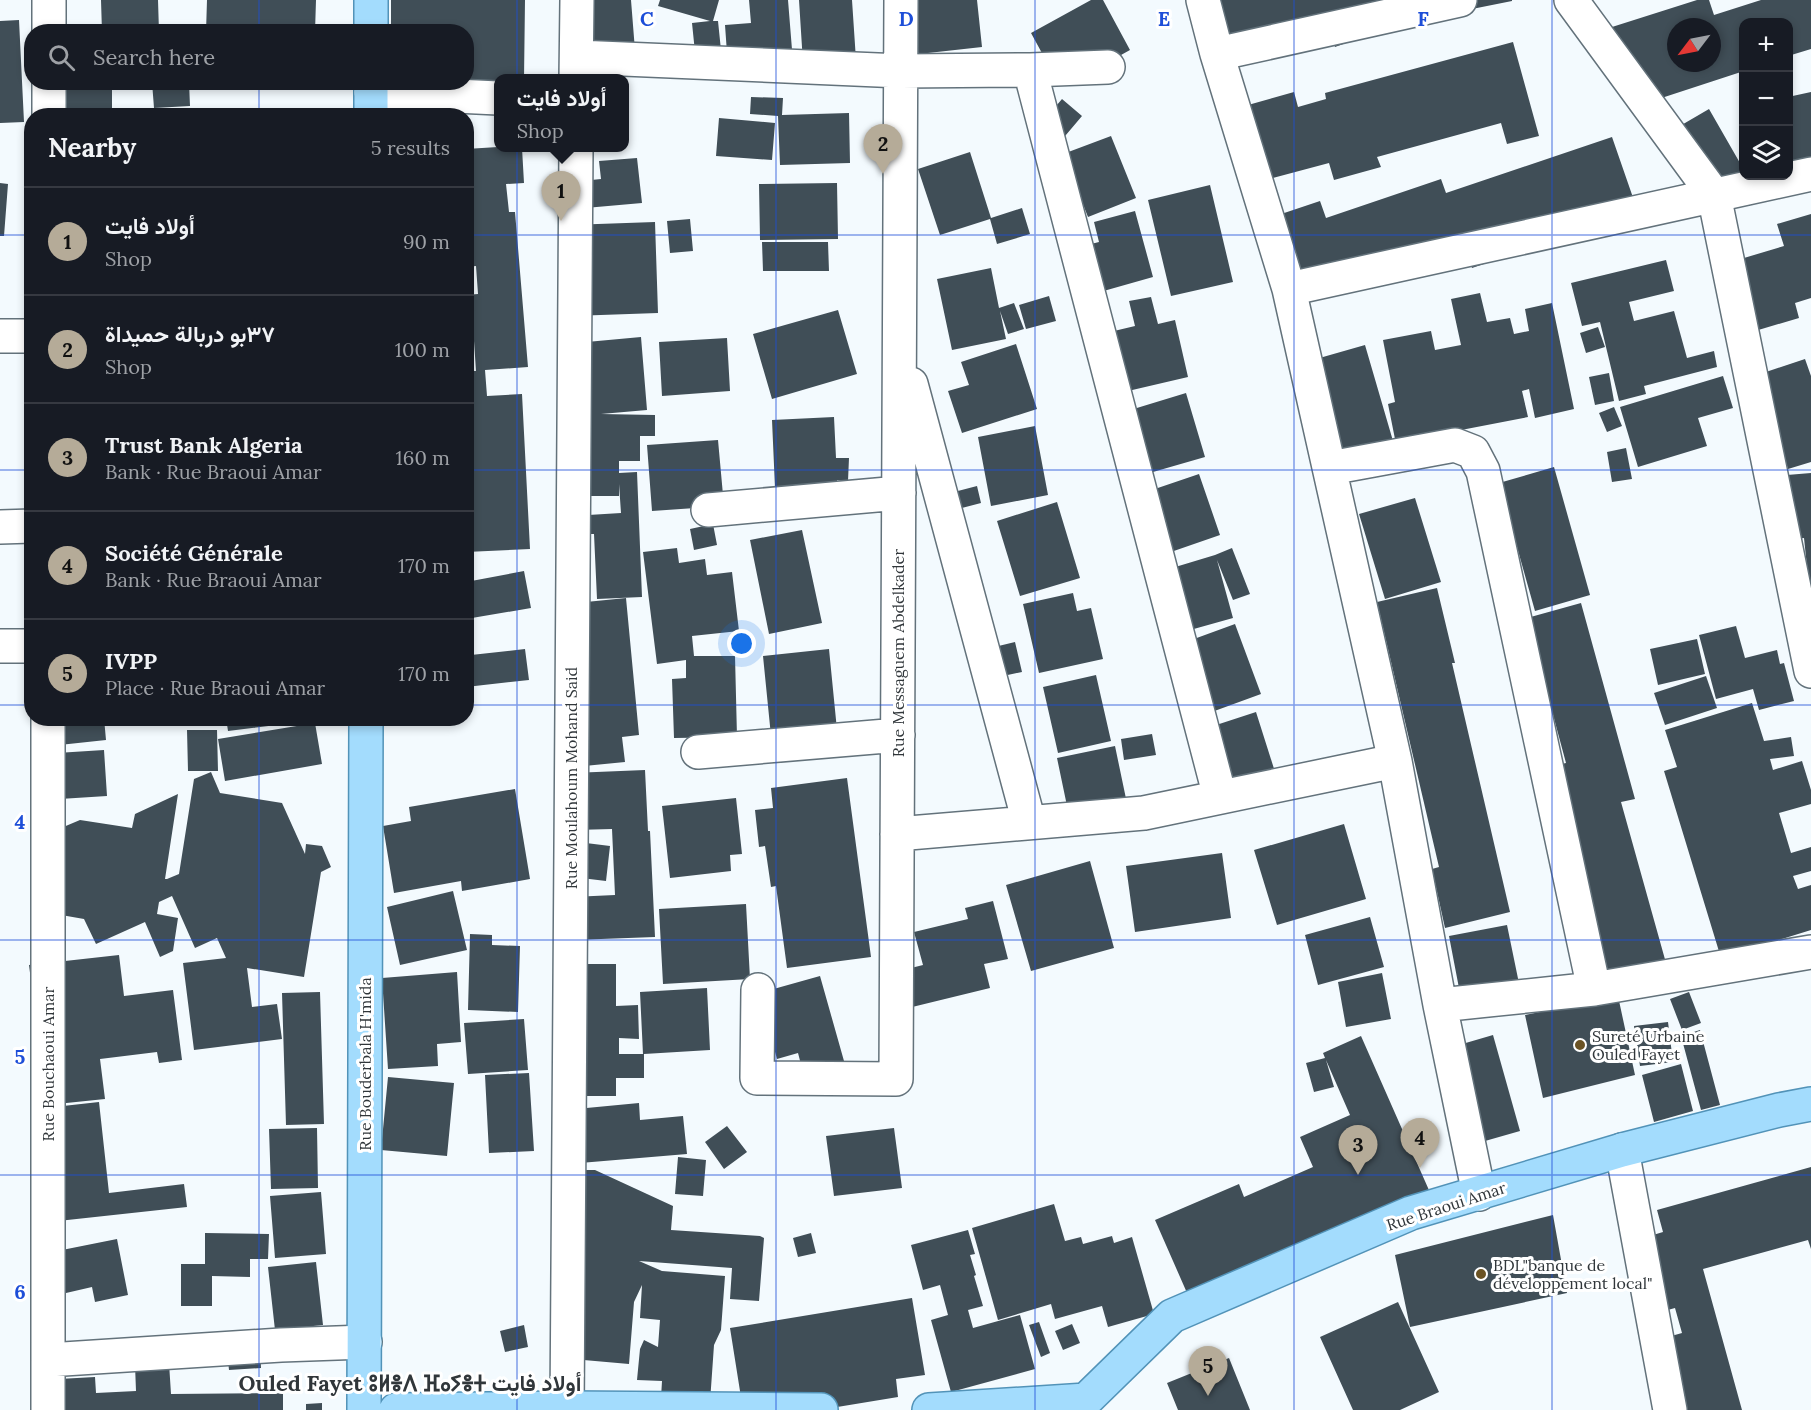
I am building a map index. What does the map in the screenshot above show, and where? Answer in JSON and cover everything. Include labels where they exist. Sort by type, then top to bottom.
[{"type":"main road","points":[[371,0],[371,24]]},
{"type":"main road","name":"Rue Bouderbala H'mida","points":[[364,1410],[366,726]]},
{"type":"main road","name":"Rue Braoui Amar","points":[[1091,1405],[1172,1317],[1411,1213],[1622,1150],[1811,1104]]},
{"type":"main road","points":[[929,1410],[1091,1405]]},
{"type":"main road","points":[[396,1410],[821,1410]]},
{"type":"street","points":[[49,0],[49,24]]},
{"type":"street","points":[[577,0],[577,68],[901,71],[1108,67]]},
{"type":"street","name":"Rue Messaguem Abdelkader","points":[[758,990],[757,1078],[896,1078],[901,0]]},
{"type":"street","points":[[1203,0],[1217,54],[1289,289],[1395,761],[1440,1005],[1479,1194]]},
{"type":"street","points":[[1217,54],[1460,0]]},
{"type":"street","points":[[1571,0],[1714,195],[1811,671]]},
{"type":"street","points":[[1030,70],[1220,797]]},
{"type":"street","points":[[49,90],[49,108]]},
{"type":"street","points":[[371,97],[494,98]]},
{"type":"street","name":"Rue Moulahoum Mohand Said","points":[[567,1409],[576,152]]},
{"type":"street","points":[[1289,289],[1811,174]]},
{"type":"street","points":[[0,336],[24,336]]},
{"type":"street","points":[[900,341],[1029,822]]},
{"type":"street","points":[[1330,468],[1455,445],[1473,452],[1483,471],[1594,989]]},
{"type":"street","points":[[708,510],[899,493]]},
{"type":"street","points":[[0,527],[24,526]]},
{"type":"street","points":[[0,646],[24,646]]},
{"type":"street","name":"Rue Bouchaoui Amar","points":[[48,726],[48,1410]]},
{"type":"street","points":[[698,752],[898,735]]},
{"type":"street","points":[[897,834],[1144,813],[1395,761]]},
{"type":"street","points":[[1440,1005],[1594,989],[1811,952]]},
{"type":"street","points":[[1622,1150],[1670,1410]]},
{"type":"street","points":[[48,1360],[365,1342]]},
{"type":"building","points":[[101,0],[158,0],[159,24],[102,24]]},
{"type":"building","points":[[207,0],[316,0],[315,24],[206,24]]},
{"type":"building","points":[[391,0],[525,0],[524,74],[494,74],[494,105],[474,88],[474,24],[391,24]]},
{"type":"building","points":[[567,0],[631,0],[636,63],[572,68]]},
{"type":"building","points":[[660,0],[719,0],[713,21],[718,21],[722,60],[696,62],[692,23],[710,21],[658,6]]},
{"type":"building","points":[[749,0],[788,0],[793,62],[728,67],[725,25],[751,23]]},
{"type":"building","points":[[799,0],[852,0],[856,60],[803,63]]},
{"type":"building","points":[[904,0],[977,0],[982,47],[910,55]]},
{"type":"building","points":[[1091,0],[1103,0],[1130,50],[1094,70],[1055,77],[1031,33]]},
{"type":"building","points":[[1200,0],[1429,0],[1433,11],[1335,47],[1329,29],[1222,59]]},
{"type":"building","points":[[1444,0],[1512,0],[1512,1],[1447,14]]},
{"type":"building","points":[[1697,0],[1709,0],[1714,15],[1761,0],[1811,0],[1811,49],[1793,54],[1793,18],[1739,18],[1739,73],[1637,106],[1612,27]]},
{"type":"building","points":[[19,20],[24,122],[0,123],[0,21]]},
{"type":"building","points":[[1513,42],[1539,136],[1507,144],[1501,123],[1377,157],[1381,167],[1334,180],[1329,163],[1262,181],[1241,107],[1294,92],[1298,107],[1326,99],[1325,93]]},
{"type":"building","points":[[46,90],[112,90],[112,108],[45,108]]},
{"type":"building","points":[[153,90],[189,90],[190,106],[154,108]]},
{"type":"building","points":[[1811,92],[1811,172],[1794,176],[1793,172],[1793,96]]},
{"type":"building","points":[[751,97],[783,98],[782,115],[849,113],[850,163],[780,165],[778,116],[750,114]]},
{"type":"building","points":[[1062,99],[1082,116],[1060,142],[1040,125]]},
{"type":"building","points":[[1709,109],[1739,161],[1739,177],[1698,200],[1661,137]]},
{"type":"building","points":[[719,118],[775,123],[772,160],[716,156]]},
{"type":"building","points":[[1111,136],[1136,198],[1088,217],[1063,154]]},
{"type":"building","points":[[1612,137],[1638,212],[1472,268],[1462,239],[1291,301],[1263,220],[1320,201],[1326,218],[1441,179],[1446,193]]},
{"type":"building","points":[[494,147],[494,152],[522,152],[524,183],[506,184],[509,212],[515,212],[528,367],[485,370],[487,396],[522,394],[530,549],[474,552],[474,371],[476,371],[474,294],[478,294],[476,266],[474,266],[474,148]]},
{"type":"building","points":[[970,152],[991,218],[1022,208],[1030,234],[997,244],[990,219],[940,235],[918,169]]},
{"type":"building","points":[[637,158],[642,203],[574,209],[572,182],[601,179],[599,161]]},
{"type":"building","points":[[0,183],[8,184],[4,236],[0,236]]},
{"type":"building","points":[[837,183],[838,239],[760,240],[759,184]]},
{"type":"building","points":[[1210,185],[1233,282],[1171,296],[1148,200]]},
{"type":"building","points":[[1135,211],[1153,277],[1100,292],[1087,245],[1099,242],[1094,222]]},
{"type":"building","points":[[1811,214],[1811,298],[1795,303],[1799,318],[1755,331],[1734,261],[1784,246],[1777,224]]},
{"type":"building","points":[[690,219],[693,251],[670,253],[667,221]]},
{"type":"building","points":[[655,222],[658,313],[572,316],[569,225]]},
{"type":"building","points":[[762,242],[828,242],[829,271],[763,271]]},
{"type":"building","points":[[1666,260],[1674,291],[1629,302],[1634,321],[1674,311],[1687,358],[1714,351],[1717,367],[1644,386],[1646,394],[1619,401],[1600,322],[1582,326],[1571,283]]},
{"type":"building","points":[[991,268],[999,308],[1014,303],[1024,329],[1008,334],[1000,311],[1006,339],[952,350],[937,279]]},
{"type":"building","points":[[1480,293],[1487,322],[1510,318],[1514,334],[1529,331],[1525,309],[1552,303],[1574,409],[1535,418],[1529,389],[1522,391],[1528,417],[1430,436],[1399,459],[1388,404],[1395,402],[1383,340],[1431,331],[1435,350],[1461,345],[1451,299]]},
{"type":"building","points":[[1049,296],[1056,321],[1026,329],[1019,305]]},
{"type":"building","points":[[1151,297],[1158,324],[1175,320],[1188,377],[1128,391],[1114,331],[1135,326],[1129,301]]},
{"type":"building","points":[[838,310],[857,374],[772,399],[753,334]]},
{"type":"building","points":[[1598,327],[1605,347],[1586,353],[1580,333]]},
{"type":"building","points":[[641,337],[647,410],[601,414],[655,415],[655,436],[640,436],[640,461],[619,461],[619,473],[637,472],[642,597],[597,599],[594,534],[573,534],[572,516],[621,513],[619,484],[619,496],[573,496],[565,344]]},
{"type":"building","points":[[727,338],[730,391],[662,396],[659,342]]},
{"type":"building","points":[[1016,344],[1037,409],[962,433],[948,391],[969,385],[961,362]]},
{"type":"building","points":[[1365,345],[1393,441],[1325,460],[1316,359]]},
{"type":"building","points":[[1805,359],[1811,376],[1811,462],[1788,469],[1757,375]]},
{"type":"building","points":[[1609,373],[1614,401],[1595,405],[1589,377]]},
{"type":"building","points":[[1723,376],[1733,408],[1698,418],[1707,446],[1638,467],[1620,407]]},
{"type":"building","points":[[1186,393],[1205,457],[1146,474],[1127,411]]},
{"type":"building","points":[[1614,407],[1622,426],[1607,432],[1599,413]]},
{"type":"building","points":[[834,417],[836,458],[849,458],[848,481],[837,480],[837,485],[775,488],[772,420]]},
{"type":"building","points":[[1035,426],[1048,495],[991,506],[978,437]]},
{"type":"building","points":[[718,440],[724,506],[652,511],[647,445]]},
{"type":"building","points":[[1626,448],[1632,479],[1612,482],[1607,452]]},
{"type":"building","points":[[1554,467],[1590,595],[1535,611],[1499,483]]},
{"type":"building","points":[[1811,473],[1811,586],[1809,586],[1804,538],[1794,539],[1787,475]]},
{"type":"building","points":[[1199,474],[1220,535],[1168,553],[1146,492]]},
{"type":"building","points":[[977,486],[981,503],[958,509],[954,492]]},
{"type":"building","points":[[1415,498],[1441,582],[1385,599],[1359,514]]},
{"type":"building","points":[[1057,502],[1080,578],[1020,596],[997,521]]},
{"type":"building","points":[[713,524],[717,545],[694,550],[690,529]]},
{"type":"building","points":[[802,530],[822,623],[769,634],[750,540]]},
{"type":"building","points":[[677,548],[679,563],[705,559],[707,575],[732,572],[739,631],[692,636],[694,656],[735,656],[737,737],[674,738],[672,679],[686,678],[686,660],[657,664],[643,552]]},
{"type":"building","points":[[1232,548],[1250,594],[1233,600],[1217,560],[1233,618],[1183,632],[1172,568]]},
{"type":"building","points":[[524,571],[531,608],[474,618],[474,580]]},
{"type":"building","points":[[1437,588],[1455,663],[1452,663],[1510,912],[1445,928],[1432,869],[1439,867],[1377,602]]},
{"type":"building","points":[[1073,593],[1077,611],[1091,608],[1103,659],[1039,673],[1023,604]]},
{"type":"building","points":[[626,598],[639,735],[622,737],[625,762],[574,767],[566,604]]},
{"type":"building","points":[[1581,603],[1635,799],[1621,802],[1666,963],[1606,979],[1597,945],[1601,944],[1553,766],[1566,763],[1527,618]]},
{"type":"building","points":[[1235,624],[1261,694],[1209,713],[1183,643]]},
{"type":"building","points":[[1736,626],[1745,658],[1777,650],[1780,664],[1784,663],[1794,701],[1759,710],[1753,689],[1716,699],[1699,635]]},
{"type":"building","points":[[1697,639],[1705,674],[1658,685],[1650,649]]},
{"type":"building","points":[[1015,642],[1022,672],[989,679],[982,650]]},
{"type":"building","points":[[525,649],[529,680],[474,686],[474,655]]},
{"type":"building","points":[[829,649],[837,730],[771,736],[763,656]]},
{"type":"building","points":[[1096,675],[1111,741],[1058,753],[1043,687]]},
{"type":"building","points":[[1706,676],[1717,708],[1665,725],[1654,693]]},
{"type":"building","points":[[1752,703],[1764,741],[1791,737],[1794,756],[1770,759],[1773,770],[1802,761],[1811,790],[1811,804],[1779,813],[1791,853],[1811,847],[1811,871],[1793,876],[1798,889],[1811,885],[1811,930],[1721,958],[1664,771],[1677,767],[1665,730]]},
{"type":"building","points":[[1256,712],[1276,775],[1227,791],[1207,728]]},
{"type":"building","points":[[48,726],[105,726],[106,740],[50,746]]},
{"type":"building","points":[[227,726],[269,726],[228,731]]},
{"type":"building","points":[[297,726],[316,726],[322,764],[225,781],[218,739]]},
{"type":"building","points":[[187,730],[217,730],[218,771],[188,771]]},
{"type":"building","points":[[1152,734],[1156,755],[1124,760],[1121,739]]},
{"type":"building","points":[[1115,746],[1129,813],[1071,825],[1057,758]]},
{"type":"building","points":[[104,750],[107,796],[44,800],[41,754]]},
{"type":"building","points":[[645,770],[655,937],[574,940],[572,897],[615,895],[612,829],[575,830],[572,773]]},
{"type":"building","points":[[211,772],[220,793],[282,803],[305,854],[306,844],[322,846],[331,867],[321,872],[304,977],[247,968],[252,1007],[277,1004],[282,1039],[194,1050],[183,963],[226,958],[217,938],[195,948],[172,896],[159,902],[157,914],[178,918],[173,951],[160,957],[145,922],[96,944],[84,919],[44,912],[42,836],[80,820],[132,828],[135,814],[178,794],[165,879],[167,879],[179,874],[194,779]]},
{"type":"building","points":[[847,778],[871,957],[787,968],[776,886],[771,887],[765,846],[759,847],[755,810],[773,808],[771,788]]},
{"type":"building","points":[[515,789],[530,879],[462,891],[461,881],[394,893],[383,826],[411,821],[409,807]]},
{"type":"building","points":[[736,798],[742,854],[730,855],[731,871],[670,878],[662,806]]},
{"type":"building","points":[[1344,824],[1366,899],[1277,925],[1254,850]]},
{"type":"building","points":[[578,842],[610,846],[606,881],[573,877]]},
{"type":"building","points":[[1222,853],[1231,918],[1135,932],[1126,866]]},
{"type":"building","points":[[1090,861],[1114,948],[1031,971],[1006,885]]},
{"type":"building","points":[[453,891],[467,950],[400,965],[387,907]]},
{"type":"building","points":[[993,901],[1008,959],[984,964],[990,988],[904,1009],[895,972],[923,965],[914,932],[968,919],[965,908]]},
{"type":"building","points":[[746,904],[750,979],[663,984],[659,909]]},
{"type":"building","points":[[1370,917],[1384,967],[1318,985],[1305,935]]},
{"type":"building","points":[[1507,925],[1522,998],[1463,1009],[1449,936]]},
{"type":"building","points":[[470,934],[492,935],[492,945],[520,946],[518,1012],[468,1010]]},
{"type":"building","points":[[119,955],[124,996],[173,990],[182,1060],[159,1063],[157,1052],[100,1059],[105,1099],[47,1105],[29,965]]},
{"type":"building","points":[[572,964],[616,964],[616,1006],[638,1005],[639,1039],[619,1038],[619,1054],[643,1054],[640,992],[707,988],[710,1050],[644,1054],[644,1078],[616,1078],[616,1096],[573,1096]]},
{"type":"building","points":[[457,972],[461,1042],[437,1044],[438,1066],[388,1069],[382,978]]},
{"type":"building","points":[[1382,973],[1391,1019],[1346,1027],[1338,982]]},
{"type":"building","points":[[820,976],[844,1061],[803,1072],[798,1053],[777,1059],[759,993]]},
{"type":"building","points":[[320,992],[324,1124],[286,1125],[282,993]]},
{"type":"building","points":[[1689,992],[1701,1023],[1682,1030],[1670,999]]},
{"type":"building","name":"Sureté Urbaine Ouled Fayet","points":[[1618,996],[1635,1075],[1543,1098],[1525,1015]]},
{"type":"building","points":[[524,1019],[528,1070],[468,1074],[464,1023]]},
{"type":"building","points":[[1668,1022],[1673,1062],[1640,1066],[1634,1026]]},
{"type":"building","points":[[1700,1030],[1720,1105],[1701,1110],[1681,1036]]},
{"type":"building","points":[[1493,1035],[1520,1131],[1478,1143],[1452,1047]]},
{"type":"building","points":[[1361,1036],[1432,1197],[1191,1302],[1155,1220],[1239,1184],[1244,1197],[1313,1167],[1300,1137],[1350,1115],[1326,1060],[1334,1087],[1314,1092],[1306,1063],[1325,1058],[1323,1053]]},
{"type":"building","points":[[1681,1064],[1693,1111],[1654,1122],[1642,1075]]},
{"type":"building","points":[[529,1073],[534,1151],[489,1153],[485,1075]]},
{"type":"building","points":[[388,1077],[454,1083],[447,1156],[381,1150]]},
{"type":"building","points":[[99,1102],[109,1193],[184,1184],[187,1207],[49,1222],[36,1109]]},
{"type":"building","points":[[639,1103],[640,1120],[683,1116],[687,1154],[580,1163],[576,1109]]},
{"type":"building","points":[[727,1126],[747,1152],[724,1169],[705,1142]]},
{"type":"building","points":[[317,1128],[318,1188],[271,1189],[269,1129]]},
{"type":"building","points":[[894,1128],[902,1188],[834,1196],[826,1136]]},
{"type":"building","points":[[678,1157],[706,1160],[703,1196],[675,1194]]},
{"type":"building","points":[[1811,1167],[1811,1249],[1808,1240],[1703,1269],[1742,1410],[1677,1410],[1657,1340],[1682,1333],[1675,1308],[1653,1314],[1633,1241],[1663,1232],[1657,1210]]},
{"type":"building","points":[[583,1170],[595,1170],[673,1206],[671,1230],[764,1238],[759,1301],[730,1299],[732,1268],[639,1261],[662,1271],[725,1276],[721,1330],[714,1345],[710,1402],[661,1398],[662,1381],[637,1380],[640,1349],[644,1340],[658,1347],[660,1320],[640,1318],[642,1285],[634,1302],[629,1364],[561,1358]]},
{"type":"building","points":[[321,1192],[326,1254],[275,1258],[270,1196]]},
{"type":"building","points":[[1054,1204],[1065,1241],[1081,1237],[1083,1244],[1112,1236],[1114,1243],[1132,1237],[1154,1314],[1108,1327],[1102,1306],[1055,1319],[1051,1304],[998,1320],[972,1228]]},
{"type":"building","name":"BDL\"banque de développement local\"","points":[[1553,1215],[1567,1293],[1410,1327],[1395,1255]]},
{"type":"building","points":[[968,1230],[975,1254],[970,1255],[976,1275],[974,1276],[983,1306],[968,1310],[973,1328],[1020,1315],[1035,1369],[951,1392],[931,1320],[948,1315],[940,1285],[923,1290],[911,1245]]},
{"type":"building","points":[[205,1233],[269,1234],[268,1259],[250,1259],[250,1277],[212,1276],[212,1306],[181,1306],[181,1264],[205,1264]]},
{"type":"building","points":[[811,1233],[816,1253],[798,1257],[793,1238]]},
{"type":"building","points":[[117,1239],[128,1295],[95,1302],[92,1287],[66,1293],[57,1251]]},
{"type":"building","points":[[316,1262],[323,1325],[275,1330],[268,1267]]},
{"type":"building","points":[[912,1298],[925,1375],[896,1379],[898,1397],[819,1410],[743,1410],[730,1328]]},
{"type":"building","points":[[1398,1302],[1439,1392],[1400,1410],[1353,1410],[1320,1337]]},
{"type":"building","points":[[1039,1322],[1050,1353],[1041,1357],[1029,1325]]},
{"type":"building","points":[[1072,1324],[1080,1343],[1063,1350],[1055,1331]]},
{"type":"building","points":[[524,1325],[528,1347],[505,1352],[500,1331]]},
{"type":"building","points":[[260,1348],[261,1368],[229,1370],[227,1351]]},
{"type":"building","points":[[1229,1358],[1250,1410],[1178,1410],[1167,1383]]},
{"type":"building","points":[[169,1363],[171,1394],[283,1393],[283,1410],[61,1410],[59,1379],[95,1377],[96,1393],[136,1391],[135,1365]]},
{"type":"building","points":[[322,1403],[322,1410],[306,1410],[306,1404]]},
{"type":"place","name":"٣٧بو دربالة حميداة","points":[[883,174]]},
{"type":"place","name":"أولاد فايت","points":[[561,221]]},
{"type":"place","name":"Sureté Urbaine Ouled Fayet","points":[[1580,1045]]},
{"type":"place","name":"Société Générale","points":[[1420,1168]]},
{"type":"place","name":"Trust Bank Algeria","points":[[1358,1175]]},
{"type":"place","name":"BDL\"banque de développement local\"","points":[[1481,1274]]},
{"type":"place","name":"IVPP","points":[[1208,1396]]},
{"type":"district","name":"Ouled Fayet ⵓⵍⴻⴷ ⴼⴰⵢⴻⵜ أولاد فايت","points":[[410,1383]]}]
